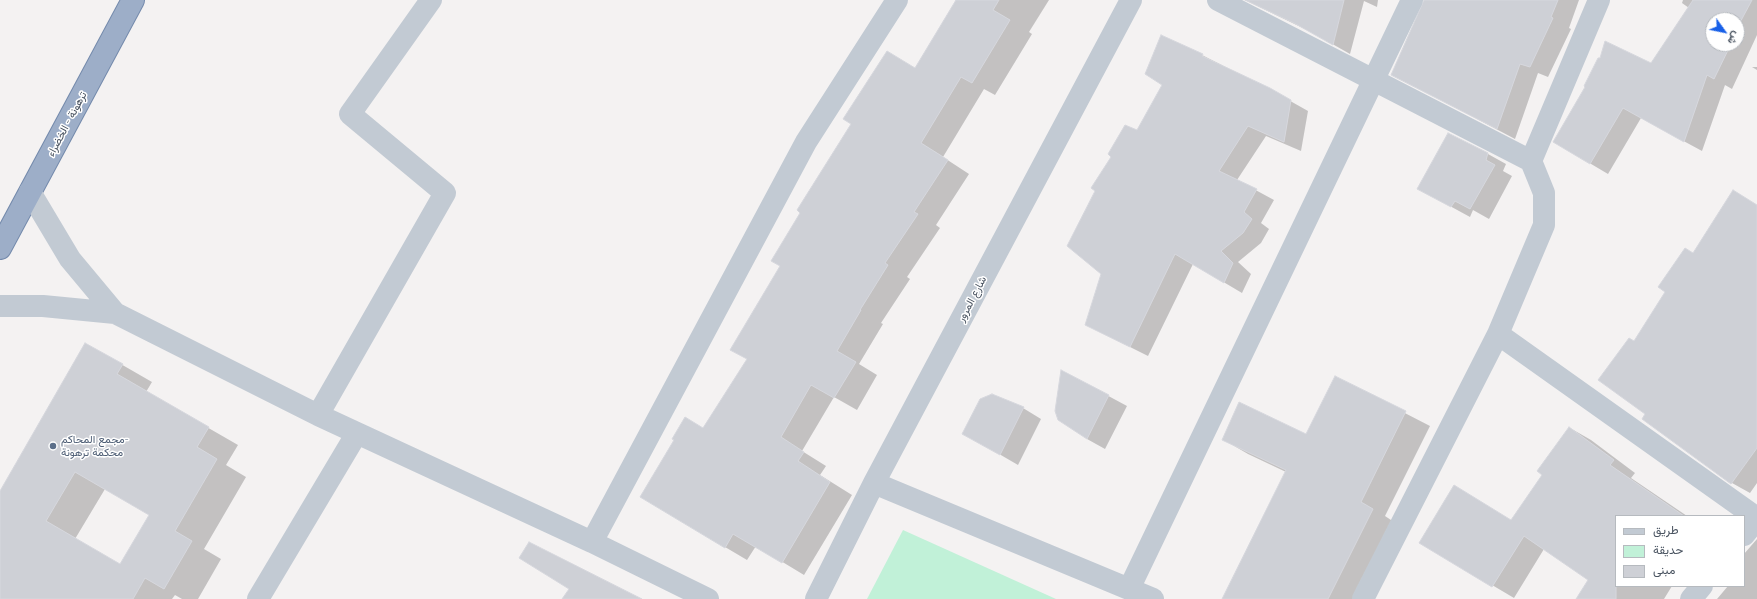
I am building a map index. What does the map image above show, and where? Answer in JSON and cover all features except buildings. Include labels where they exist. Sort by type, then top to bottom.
[{"type":"highway","name":"ترهونة - الخضراء","points":[[0,248],[133,0]]},
{"type":"street","points":[[318,414],[445,193],[350,114],[431,0]]},
{"type":"street","points":[[592,542],[806,142],[897,0]]},
{"type":"street","name":"شارع المرور","points":[[816,599],[874,483],[1130,0]]},
{"type":"street","points":[[1218,0],[1531,160],[1544,193],[1544,225],[1498,334],[1363,599]]},
{"type":"street","points":[[1129,589],[1375,80],[1412,0]]},
{"type":"street","points":[[1531,160],[1599,0]]},
{"type":"street","points":[[30,192],[70,259],[115,313]]},
{"type":"street","points":[[0,306],[43,306],[115,313],[356,433],[592,542],[708,599]]},
{"type":"street","points":[[1498,334],[1757,519],[1745,534]]},
{"type":"street","points":[[258,599],[356,433]]},
{"type":"street","points":[[874,483],[1153,599]]},
{"type":"street","points":[[1691,599],[1701,587]]},
{"type":"green space","points":[[903,530],[1056,599],[867,599]]},
{"type":"place","name":"مجمع المحاكم- محكمة ترهونة","points":[[53,446]]}]
